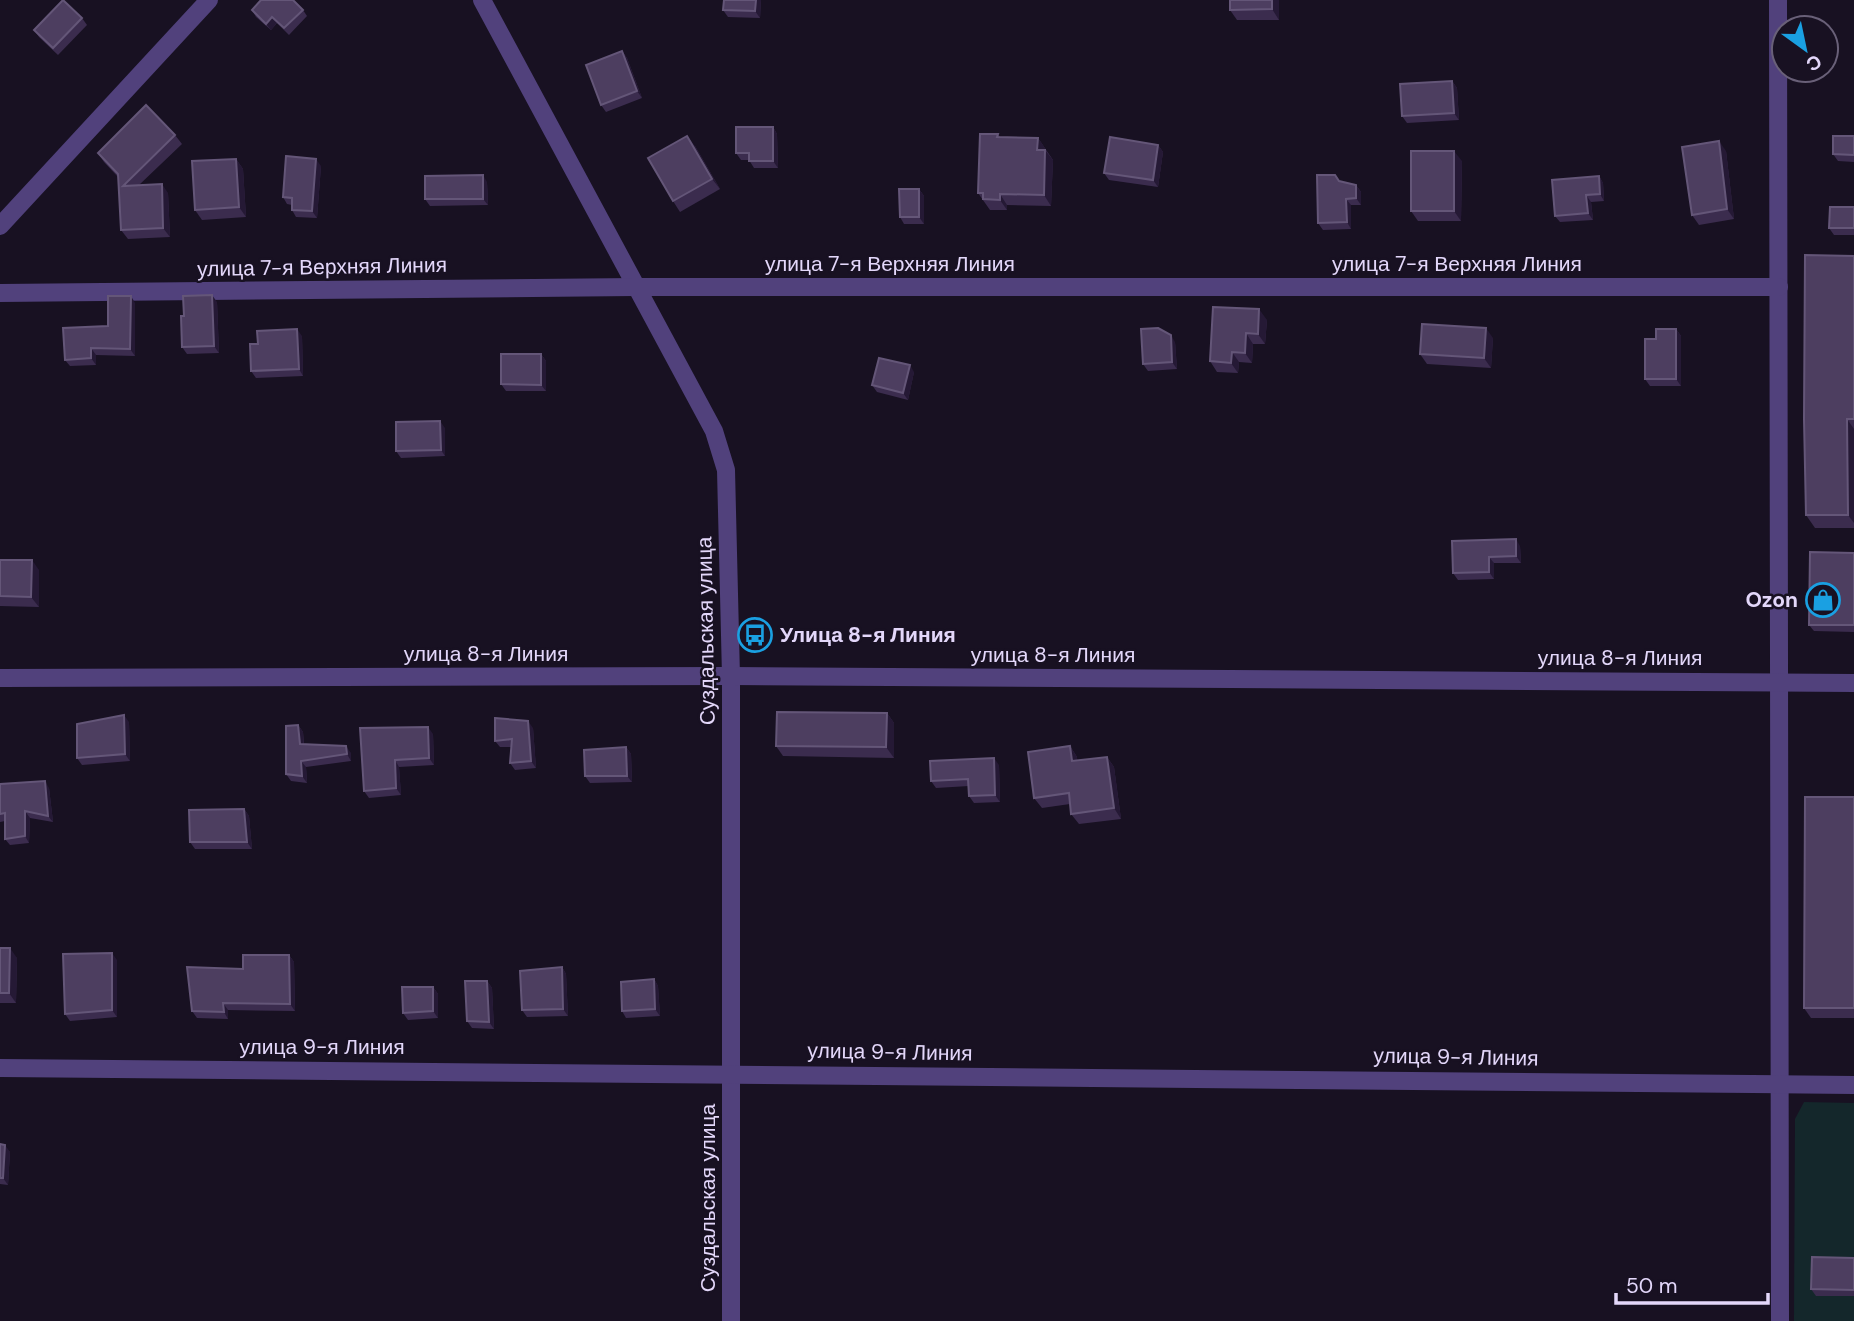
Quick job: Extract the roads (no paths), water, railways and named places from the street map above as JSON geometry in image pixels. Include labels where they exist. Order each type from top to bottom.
[{"type":"street","points":[[0,226],[209,0]]},
{"type":"street","name":"Суздальская улица","points":[[482,0],[714,431],[726,470],[731,676],[731,1321]]},
{"type":"street","points":[[1778,0],[1780,1321]]},
{"type":"street","name":"улица 7-я Верхняя Линия","points":[[0,293],[635,287],[1779,287]]},
{"type":"street","name":"улица 8-я Линия","points":[[0,678],[731,676],[1854,683]]},
{"type":"street","name":"улица 9-я Линия","points":[[0,1068],[1854,1085]]},
{"type":"place","name":"Ozon","points":[[1823,600]]},
{"type":"place","name":"Улица 8-я Линия","points":[[755,635]]}]
